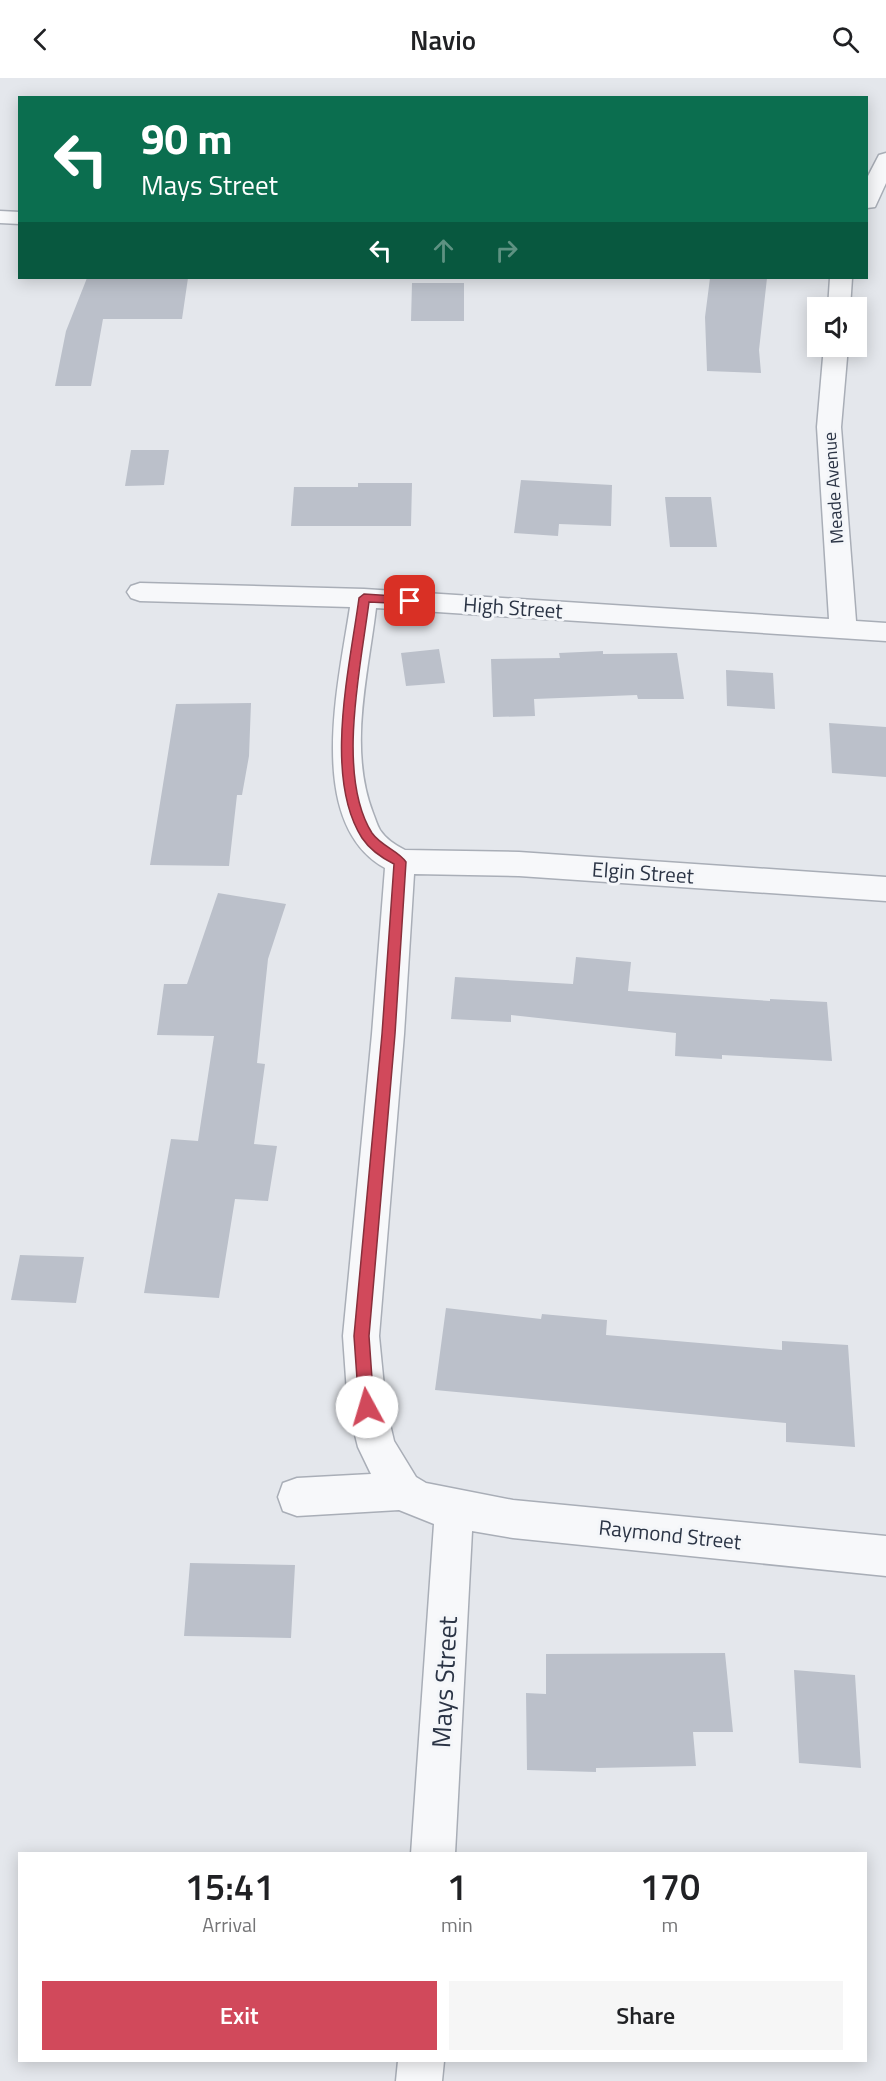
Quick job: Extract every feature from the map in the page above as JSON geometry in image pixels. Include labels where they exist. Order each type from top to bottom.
[{"type":"street","points":[[868,200],[886,159]]},
{"type":"street","points":[[0,217],[18,218]]},
{"type":"street","points":[[840,297],[841,279]]},
{"type":"street","name":"Meade Avenue","points":[[835,357],[829,427],[843,629]]},
{"type":"street","name":"High Street","points":[[140,592],[364,598],[886,632]]},
{"type":"street","points":[[297,1497],[402,1491],[388,1469],[374,1439],[367,1407],[361,1336],[388,1034],[400,862],[382,852],[367,836],[351,793],[346,737],[364,598]]},
{"type":"street","name":"Elgin Street","points":[[400,862],[519,864],[886,889]]},
{"type":"street","name":"Raymond Street","points":[[402,1491],[418,1500],[454,1510],[513,1519],[886,1556]]},
{"type":"street","name":"Mays Street","points":[[433,1852],[454,1510]]},
{"type":"street","points":[[420,2081],[421,2062]]},
{"type":"building","points":[[87,279],[188,279],[182,319],[103,319],[91,386],[55,386],[66,331]]},
{"type":"building","points":[[710,279],[767,279],[759,350],[761,373],[707,371],[705,317]]},
{"type":"building","points":[[412,283],[464,283],[464,321],[411,321]]},
{"type":"building","points":[[131,450],[169,450],[164,485],[125,486]]},
{"type":"building","points":[[521,480],[612,485],[611,526],[559,524],[558,536],[514,533]]},
{"type":"building","points":[[358,483],[412,483],[411,526],[291,526],[294,487],[358,487]]},
{"type":"building","points":[[665,497],[711,497],[717,547],[670,547]]},
{"type":"building","points":[[439,649],[445,683],[406,686],[401,653]]},
{"type":"building","points":[[603,651],[603,654],[677,653],[684,699],[638,699],[637,695],[534,699],[535,716],[493,717],[491,659],[560,658],[559,653]]},
{"type":"building","points":[[726,670],[773,673],[775,709],[727,706]]},
{"type":"building","points":[[251,703],[249,756],[242,795],[237,795],[229,866],[150,865],[176,704]]},
{"type":"building","points":[[829,723],[886,727],[886,777],[832,773]]},
{"type":"building","points":[[218,893],[286,904],[268,959],[257,1063],[265,1064],[254,1144],[277,1146],[268,1201],[235,1199],[219,1298],[144,1293],[171,1139],[198,1141],[214,1036],[157,1035],[164,984],[187,984]]},
{"type":"building","points":[[576,957],[631,962],[628,991],[770,1001],[770,999],[827,1002],[832,1061],[722,1055],[722,1059],[675,1056],[676,1033],[511,1015],[511,1022],[451,1019],[455,977],[573,984]]},
{"type":"building","points":[[20,1255],[84,1257],[76,1303],[11,1300]]},
{"type":"building","points":[[446,1308],[541,1319],[542,1314],[607,1320],[606,1335],[782,1350],[782,1341],[848,1345],[855,1447],[786,1442],[786,1423],[435,1390]]},
{"type":"building","points":[[190,1563],[295,1565],[291,1638],[184,1636]]},
{"type":"building","points":[[725,1653],[733,1732],[693,1732],[696,1766],[596,1768],[596,1772],[527,1770],[526,1693],[546,1694],[546,1654]]},
{"type":"building","points":[[794,1670],[855,1675],[861,1768],[799,1763]]},
{"type":"route","points":[[367,1407],[361,1336],[388,1034],[400,862],[382,852],[367,836],[351,793],[346,737],[364,598],[410,601]]}]
